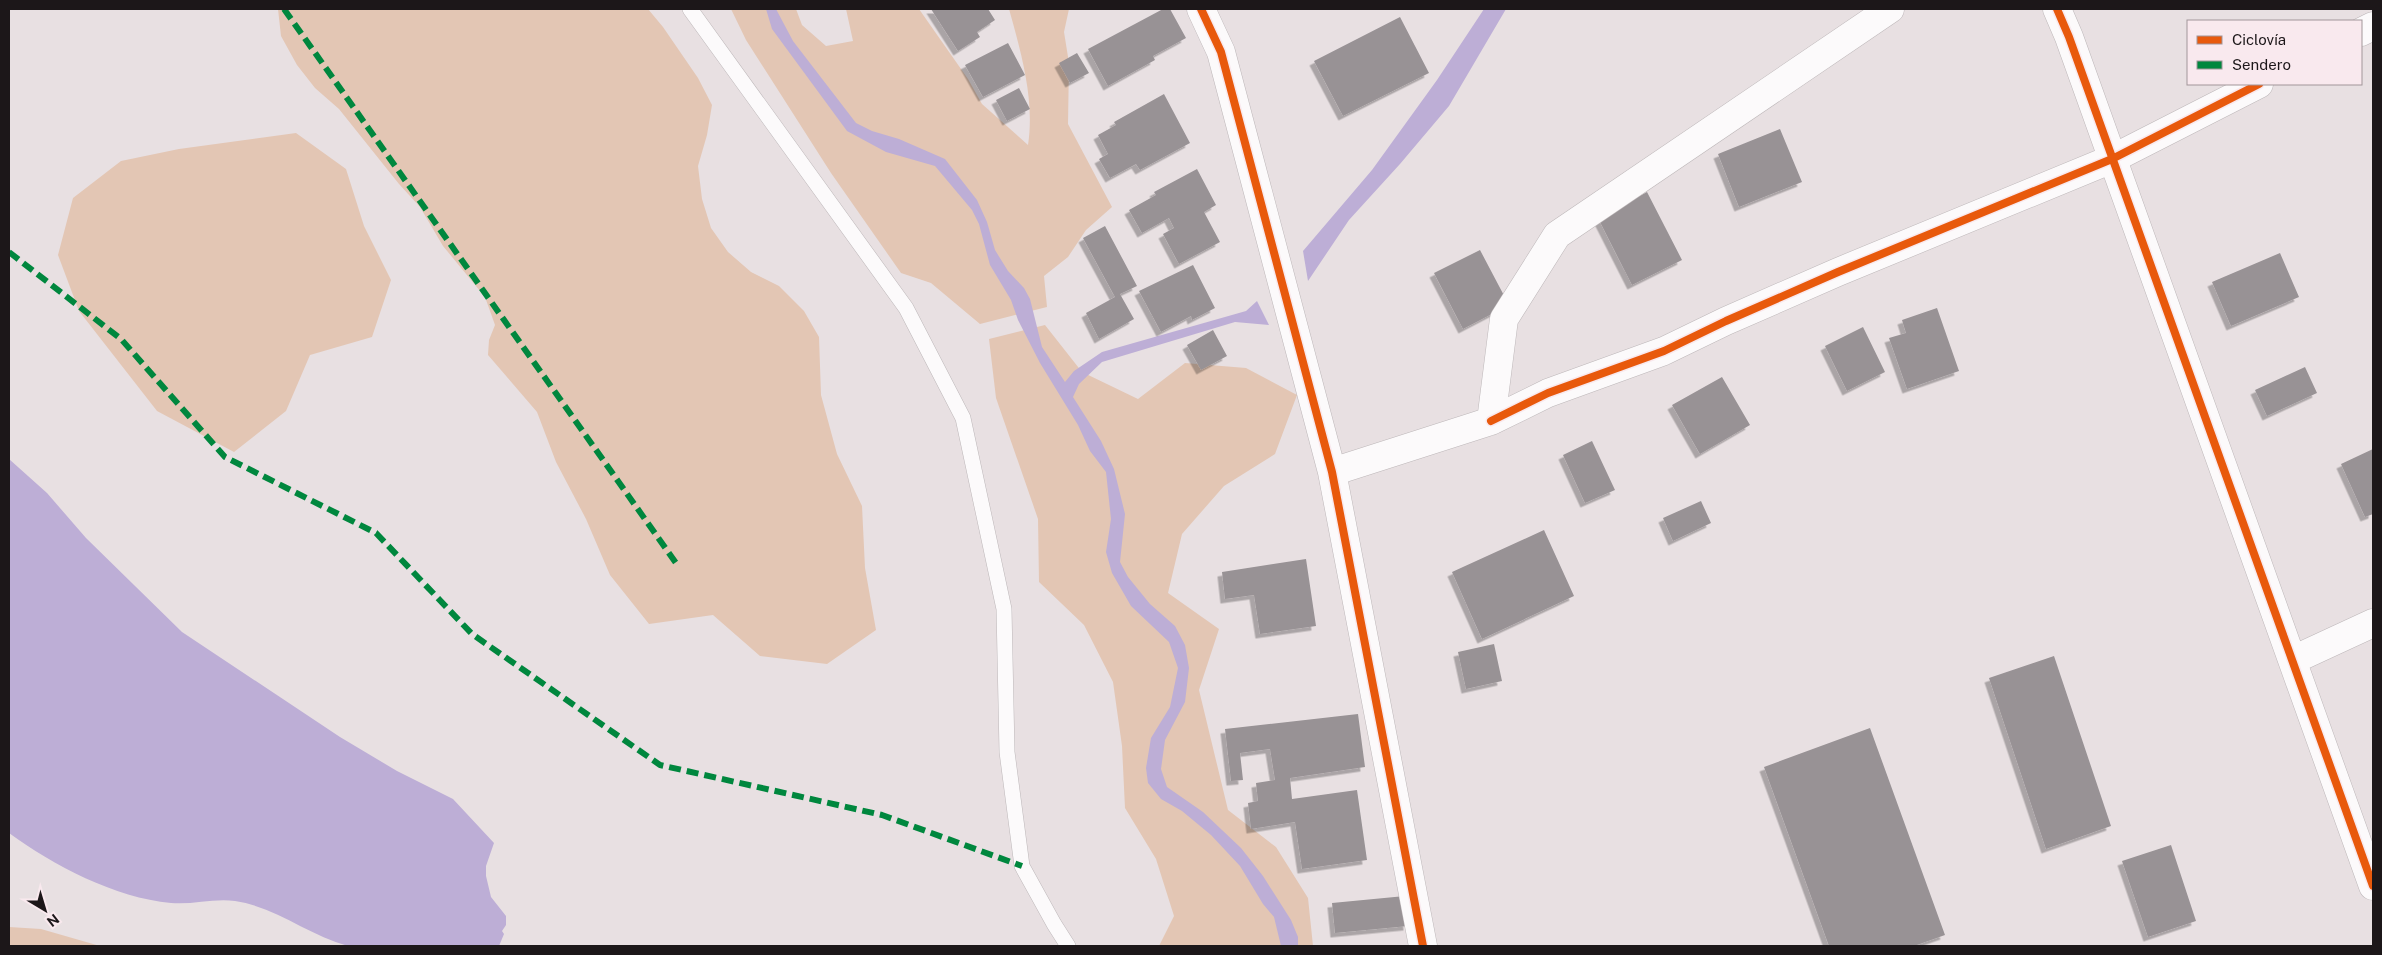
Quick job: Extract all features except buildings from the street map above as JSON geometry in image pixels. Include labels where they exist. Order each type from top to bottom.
[{"type":"street","points":[[1201,9],[1221,52],[1332,472],[1423,946]]},
{"type":"street","points":[[1491,421],[1504,319],[1557,235],[1890,9]]},
{"type":"street","points":[[2057,9],[2069,37],[2373,886]]},
{"type":"street","points":[[1332,472],[1491,421],[1548,393],[1664,351],[1726,321],[1838,272],[2112,159],[2257,85]]},
{"type":"street","points":[[2293,660],[2373,622]]},
{"type":"lane","points":[[690,9],[906,308],[963,418],[1004,609],[1007,752],[1022,866],[1068,946]]},
{"type":"shaded area","points":[[278,9],[648,9],[663,27],[698,78],[712,105],[707,135],[698,166],[702,199],[711,228],[728,252],[751,272],[779,286],[804,311],[819,337],[821,395],[837,454],[862,506],[865,568],[876,630],[827,664],[760,656],[713,615],[649,624],[610,575],[586,519],[556,462],[537,412],[488,355],[489,340],[495,325],[485,297],[443,246],[420,207],[399,184],[339,109],[315,88],[297,65],[281,36]]},
{"type":"shaded area","points":[[731,9],[796,9],[802,25],[826,46],[853,41],[846,9],[919,9],[968,79],[982,104],[1028,145],[1030,111],[1026,76],[1009,9],[1069,9],[1064,32],[1069,63],[1068,124],[1112,207],[1086,230],[1068,257],[1044,276],[1047,307],[980,324],[931,283],[901,273],[831,173],[746,40]]},
{"type":"shaded area","points":[[766,9],[776,9],[793,41],[856,123],[945,159],[977,200],[987,222],[995,250],[1008,271],[1024,288],[1030,299],[1042,347],[1065,382],[1074,371],[1102,352],[1246,311],[1257,301],[1269,325],[1235,322],[1102,362],[1079,384],[1073,397],[1101,441],[1114,469],[1125,514],[1120,562],[1128,577],[1150,604],[1175,626],[1185,645],[1189,668],[1185,702],[1165,740],[1161,769],[1167,787],[1203,812],[1241,848],[1263,876],[1291,920],[1298,937],[1298,946],[1281,946],[1274,917],[1263,904],[1240,866],[1211,835],[1182,811],[1161,799],[1148,783],[1146,768],[1151,738],[1170,707],[1178,668],[1169,642],[1131,606],[1112,573],[1106,552],[1111,519],[1106,472],[1090,451],[1078,425],[1040,363],[1018,320],[1011,300],[990,265],[979,224],[972,210],[935,166],[886,152],[847,131],[772,29]]},
{"type":"shaded area","points":[[1484,9],[1506,9],[1449,106],[1349,220],[1308,281],[1303,251],[1372,170],[1437,80]]},
{"type":"shaded area","points":[[296,133],[346,169],[364,226],[391,280],[372,337],[310,355],[286,411],[234,452],[157,411],[79,311],[58,255],[73,198],[121,161],[179,149]]},
{"type":"shaded area","points":[[1045,325],[1082,372],[1138,399],[1185,363],[1246,368],[1297,395],[1275,454],[1224,486],[1182,534],[1168,593],[1219,629],[1199,690],[1228,810],[1276,847],[1308,898],[1313,946],[1159,946],[1174,916],[1156,859],[1125,808],[1122,746],[1113,682],[1084,625],[1039,582],[1038,519],[996,398],[989,339]]},
{"type":"shaded area","points":[[9,459],[47,493],[86,538],[182,632],[340,737],[397,771],[453,799],[494,843],[486,866],[486,876],[491,897],[506,916],[506,925],[502,931],[504,934],[499,946],[348,946],[250,904],[227,900],[171,903],[150,900],[107,887],[45,857],[9,833]]},
{"type":"shaded area","points":[[9,927],[41,929],[100,946],[9,946]]},
{"type":"marked path","points":[[284,9],[676,563]]},
{"type":"marked path","points":[[9,252],[121,339],[225,457],[376,533],[472,634],[660,765],[882,815],[1022,866]]},
{"type":"cycle path","points":[[1201,9],[1221,52],[1332,472],[1423,946]]},
{"type":"cycle path","points":[[2057,9],[2069,37],[2373,886]]},
{"type":"cycle path","points":[[1491,421],[1548,393],[1664,351],[1726,321],[1838,272],[2112,159],[2257,85]]}]
